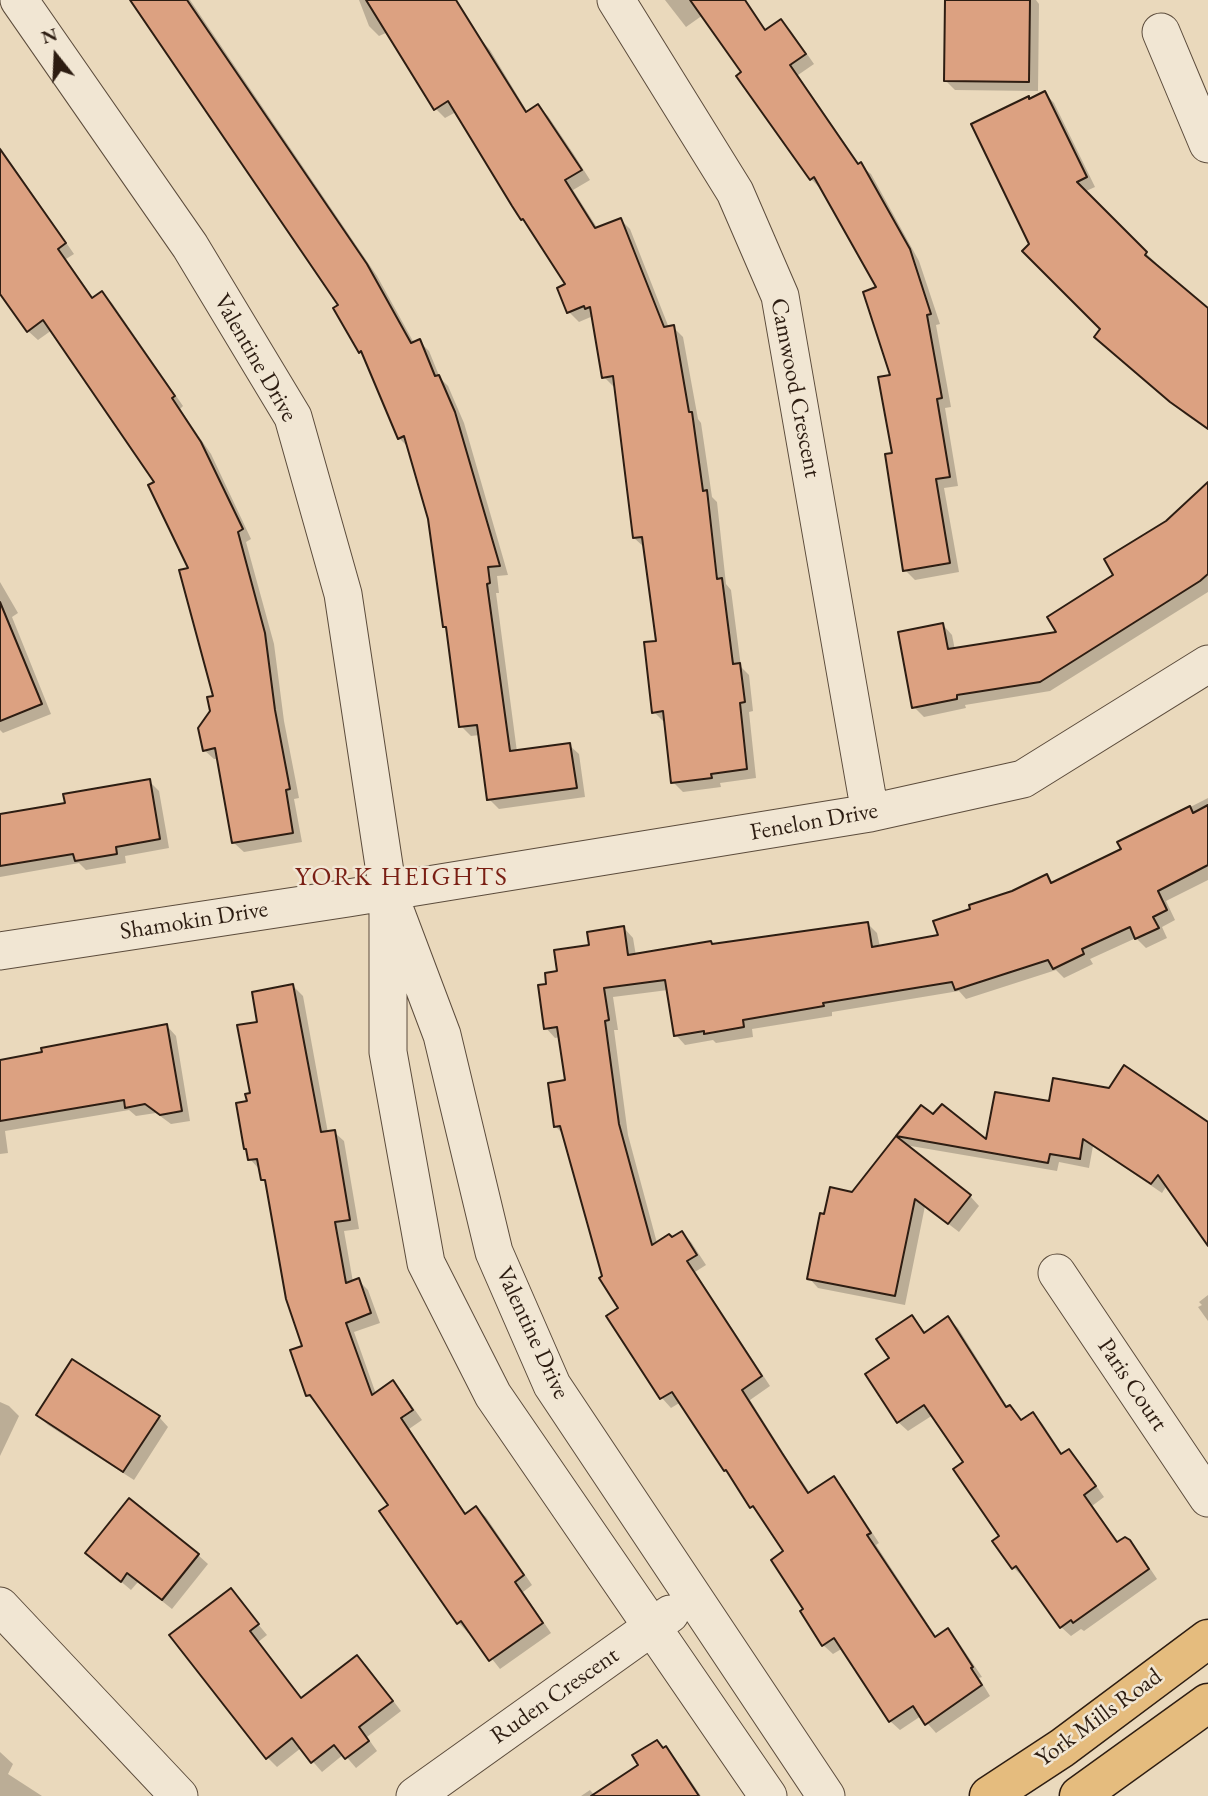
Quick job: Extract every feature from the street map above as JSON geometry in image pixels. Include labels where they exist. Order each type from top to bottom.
[{"type":"main road","name":"York Mills Road","points":[[989,1796],[1062,1748],[1208,1639]]},
{"type":"main road","points":[[1079,1796],[1208,1703]]},
{"type":"street","name":"Valentine Drive","points":[[19,0],[190,246],[293,417],[344,594],[388,892],[388,1052],[426,1263],[493,1395],[768,1796]]},
{"type":"street","name":"Camwood Crescent","points":[[616,0],[735,192],[780,296],[870,813]]},
{"type":"street","points":[[1161,32],[1208,144]]},
{"type":"street","name":"Fenelon Drive","points":[[388,892],[870,813],[1023,779],[1208,664]]},
{"type":"street","name":"Valentine Drive","points":[[388,892],[442,1035],[494,1252],[552,1385],[826,1796]]},
{"type":"street","name":"Shamokin Drive","points":[[0,951],[388,892]]},
{"type":"street","name":"Paris Court","points":[[1057,1273],[1208,1498]]},
{"type":"street","name":"Ruden Crescent","points":[[415,1796],[695,1596]]},
{"type":"street","points":[[0,1606],[179,1796]]},
{"type":"building","points":[[130,0],[187,0],[367,264],[411,343],[420,339],[435,376],[439,375],[455,412],[500,566],[488,567],[490,583],[487,584],[510,751],[570,743],[577,788],[487,800],[477,725],[459,727],[428,519],[404,436],[398,439],[361,351],[359,353],[333,308],[338,305]]},
{"type":"building","points":[[366,0],[456,0],[526,112],[538,104],[582,170],[565,180],[595,228],[621,218],[664,327],[674,325],[689,412],[692,412],[703,491],[707,490],[717,579],[722,578],[733,664],[740,663],[745,702],[740,703],[747,769],[711,774],[712,778],[671,783],[663,711],[652,713],[644,642],[656,641],[642,537],[633,538],[613,376],[602,378],[590,307],[585,309],[584,306],[567,313],[557,288],[565,284],[512,206],[448,101],[434,110]]},
{"type":"building","points":[[690,0],[745,0],[765,30],[781,19],[806,54],[790,65],[858,164],[861,162],[910,249],[931,314],[927,315],[942,398],[937,399],[950,477],[936,479],[950,563],[903,571],[885,454],[892,453],[878,377],[890,375],[863,292],[876,287],[814,177],[810,180],[736,76],[741,72]]},
{"type":"building","points":[[945,0],[1030,0],[1029,82],[944,81]]},
{"type":"building","points":[[1045,91],[1087,177],[1077,182],[1147,252],[1145,255],[1208,308],[1208,429],[1170,402],[1094,337],[1100,329],[1022,251],[1029,244],[971,124]]},
{"type":"building","points":[[0,149],[66,243],[58,249],[92,298],[102,291],[175,396],[172,398],[201,442],[243,529],[238,532],[265,633],[275,710],[290,789],[286,790],[293,833],[232,843],[215,748],[203,751],[198,728],[210,711],[207,697],[213,696],[179,570],[188,568],[148,485],[154,482],[43,320],[27,332],[0,294]]},
{"type":"building","points":[[1208,482],[1208,574],[1200,581],[1040,682],[957,695],[957,699],[912,708],[898,632],[943,623],[948,649],[1056,632],[1047,617],[1113,575],[1104,559],[1166,521]]},
{"type":"building","points":[[0,602],[42,704],[0,721]]},
{"type":"building","points":[[150,779],[160,839],[116,847],[117,854],[75,861],[73,854],[0,866],[0,814],[65,803],[63,794]]},
{"type":"building","points":[[1208,805],[1208,865],[1158,891],[1167,910],[1153,917],[1159,928],[1135,939],[1130,927],[1082,949],[1084,954],[1053,969],[1048,960],[955,990],[952,982],[823,1003],[824,1006],[743,1020],[744,1027],[674,1036],[665,980],[604,988],[609,1020],[605,1021],[619,1124],[652,1245],[669,1234],[672,1237],[682,1231],[697,1255],[687,1261],[762,1376],[742,1390],[808,1493],[834,1476],[871,1533],[867,1535],[935,1637],[948,1628],[982,1685],[925,1725],[913,1706],[889,1722],[834,1638],[822,1646],[800,1611],[803,1609],[771,1560],[783,1551],[753,1506],[750,1508],[672,1392],[660,1399],[606,1316],[618,1308],[599,1278],[602,1276],[560,1126],[554,1127],[548,1083],[565,1080],[557,1027],[544,1029],[538,985],[546,984],[545,973],[557,971],[554,950],[589,945],[587,932],[624,926],[628,955],[711,941],[712,944],[868,922],[872,947],[938,935],[933,921],[970,909],[969,905],[1012,891],[1047,874],[1051,883],[1121,849],[1117,842],[1190,806],[1193,813]]},
{"type":"building","points":[[293,984],[321,1132],[335,1130],[350,1220],[335,1222],[346,1283],[359,1278],[371,1313],[346,1323],[372,1395],[393,1380],[413,1410],[401,1418],[465,1514],[476,1506],[524,1575],[515,1582],[543,1623],[489,1661],[461,1621],[457,1624],[379,1511],[388,1505],[310,1395],[306,1396],[290,1350],[302,1346],[286,1299],[265,1180],[261,1180],[257,1159],[248,1160],[236,1103],[247,1101],[245,1094],[250,1093],[237,1025],[257,1022],[252,992]]},
{"type":"building","points":[[167,1024],[182,1111],[160,1115],[145,1104],[125,1108],[124,1100],[0,1121],[0,1060],[42,1052],[41,1048]]},
{"type":"building","points":[[1124,1065],[1208,1122],[1208,1246],[1158,1175],[1151,1184],[1083,1139],[1080,1159],[1050,1154],[1048,1163],[896,1136],[921,1105],[933,1114],[942,1104],[986,1139],[995,1092],[1049,1101],[1053,1078],[1109,1088]]},
{"type":"building","points":[[896,1136],[971,1195],[948,1224],[915,1199],[895,1296],[807,1279],[820,1213],[824,1214],[830,1187],[852,1192]]},
{"type":"building","points":[[912,1315],[924,1333],[948,1316],[1006,1407],[1010,1405],[1021,1420],[1033,1412],[1061,1454],[1069,1449],[1096,1486],[1084,1495],[1117,1542],[1125,1537],[1130,1540],[1149,1569],[1073,1623],[1071,1620],[1060,1628],[1016,1566],[1012,1569],[992,1541],[999,1536],[953,1469],[963,1462],[924,1405],[897,1423],[865,1374],[889,1358],[876,1339]]},
{"type":"building","points":[[72,1359],[160,1416],[123,1472],[36,1415]]},
{"type":"building","points":[[129,1498],[199,1554],[162,1600],[127,1573],[121,1582],[85,1553]]},
{"type":"building","points":[[231,1588],[259,1624],[250,1631],[301,1698],[357,1655],[393,1701],[359,1727],[369,1741],[345,1759],[334,1745],[311,1763],[292,1738],[266,1759],[169,1635]]},
{"type":"building","points":[[657,1740],[663,1748],[666,1746],[699,1796],[591,1796],[638,1765],[632,1755]]},
{"type":"district","name":"YORK HEIGHTS","points":[[402,878]]}]
